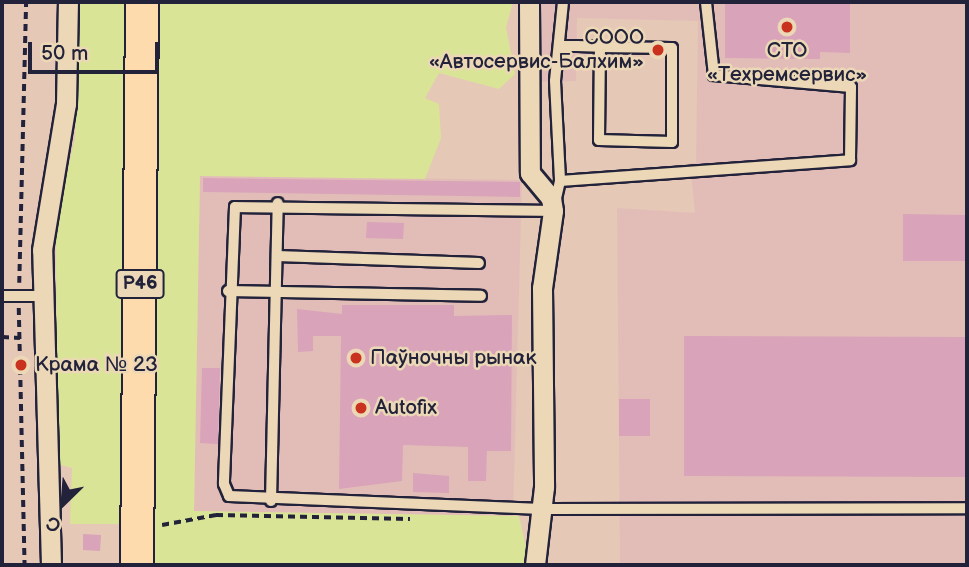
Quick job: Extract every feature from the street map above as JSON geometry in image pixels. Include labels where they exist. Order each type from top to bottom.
[{"type":"main road","name":"Р46","points":[[137,565],[142,2]]},
{"type":"street","points":[[51,565],[42,296],[45,220],[66,104],[68,2]]},
{"type":"street","points":[[529,2],[530,173],[551,198],[553,211],[542,288],[542,509],[535,565]]},
{"type":"lane","points":[[563,2],[559,46],[560,181],[553,211],[245,202],[230,215],[224,484],[241,500],[271,501],[542,509],[967,508]]},
{"type":"lane","points":[[560,181],[850,160],[850,87],[714,75],[706,2]]},
{"type":"lane","points":[[559,46],[673,48],[672,142],[599,140],[600,47]]},
{"type":"lane","points":[[271,501],[278,203]]},
{"type":"lane","points":[[277,256],[479,263]]},
{"type":"lane","points":[[228,291],[481,296]]},
{"type":"lane","points":[[2,296],[42,296]]},
{"type":"path","points":[[2,337],[20,338]]},
{"type":"path","points":[[158,532],[171,520],[204,522],[216,515],[418,519]]},
{"type":"shaded area","points":[[539,2],[967,2],[967,565],[620,565],[617,208],[695,213],[690,163],[696,163],[698,21],[577,18],[576,81],[539,82]]},
{"type":"shaded area","name":"Паўночны рынак","points":[[200,175],[522,180],[513,516],[194,511]]},
{"type":"green space","points":[[79,2],[129,2],[125,524],[70,524],[72,468],[57,464],[56,221],[75,138]]},
{"type":"green space","points":[[154,2],[513,2],[506,27],[515,74],[499,89],[439,73],[425,98],[439,104],[441,138],[425,179],[200,176],[194,511],[519,516],[530,565],[151,565]]},
{"type":"building","name":"СТО «Техремсервис»","points":[[725,2],[850,2],[850,53],[820,52],[820,59],[725,58]]},
{"type":"building","points":[[203,178],[520,182],[520,197],[203,192]]},
{"type":"building","points":[[903,214],[967,215],[967,261],[903,261]]},
{"type":"building","points":[[367,222],[404,223],[403,239],[366,238]]},
{"type":"building","points":[[342,305],[454,305],[454,316],[512,315],[511,451],[487,451],[486,481],[468,481],[468,447],[403,445],[402,481],[339,489],[341,336],[313,336],[313,351],[298,352],[297,309],[342,314]]},
{"type":"building","points":[[684,336],[967,337],[967,477],[684,476]]},
{"type":"building","points":[[202,368],[220,368],[218,444],[200,443]]},
{"type":"building","points":[[619,399],[650,399],[650,436],[619,436]]},
{"type":"building","points":[[413,473],[449,476],[449,493],[413,492]]},
{"type":"building","points":[[83,534],[101,535],[100,551],[83,550]]},
{"type":"place","name":"СТО «Техремсервис»","points":[[787,27]]},
{"type":"place","name":"СООО «Автосервис-Балхим»","points":[[658,50]]},
{"type":"place","name":"Паўночны рынак","points":[[356,358]]},
{"type":"place","name":"Крама № 23","points":[[21,365]]},
{"type":"place","name":"Autofix","points":[[361,408]]}]
